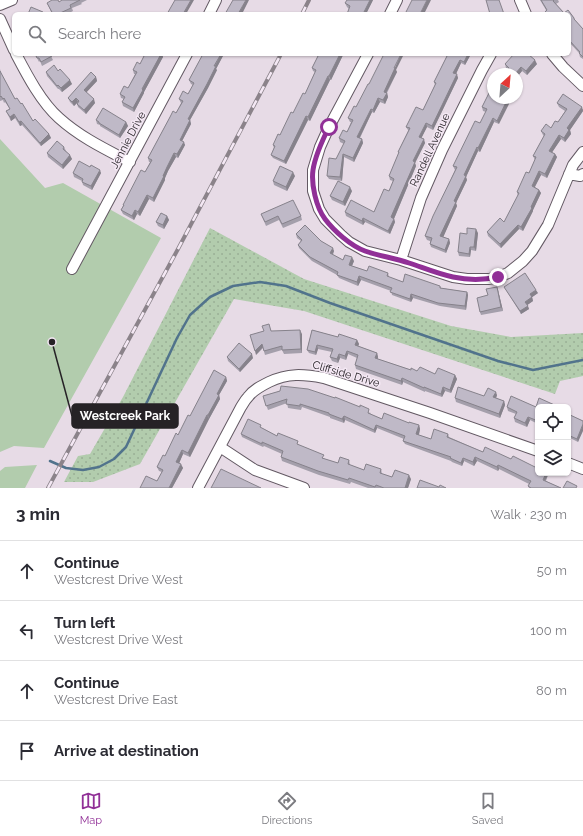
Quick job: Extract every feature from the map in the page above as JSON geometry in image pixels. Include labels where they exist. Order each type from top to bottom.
[{"type":"street","points":[[0,5],[12,0]]},
{"type":"street","points":[[210,12],[216,0]]},
{"type":"street","points":[[391,12],[397,0]]},
{"type":"street","points":[[520,0],[525,12]]},
{"type":"street","points":[[0,19],[12,46]]},
{"type":"street","points":[[17,56],[42,98],[58,117],[85,138],[130,162]]},
{"type":"street","name":"Jennie Drive","points":[[72,269],[186,56]]},
{"type":"street","points":[[367,56],[329,127],[320,147],[313,170],[313,191],[319,209],[325,219],[349,242],[365,251],[401,260],[453,277],[489,279],[508,273],[523,261],[532,251],[548,225],[573,165],[583,152]]},
{"type":"street","name":"Randell Avenue","points":[[401,260],[421,198],[442,150],[490,56]]},
{"type":"street","points":[[554,56],[583,86]]},
{"type":"street","points":[[569,174],[580,176],[583,174]]},
{"type":"street","name":"Cliffside Drive","points":[[198,488],[248,397],[255,390],[277,378],[291,375],[310,375],[332,381],[430,413],[535,450]]},
{"type":"street","points":[[220,448],[255,470],[304,488]]},
{"type":"street","points":[[571,464],[583,470]]},
{"type":"green space","points":[[0,139],[45,188],[63,183],[161,238],[44,448],[14,446],[0,452]]},
{"type":"green space","points":[[210,228],[304,279],[451,326],[511,337],[583,333],[583,376],[560,381],[555,394],[304,311],[234,299],[140,464],[93,482],[64,482],[78,456],[90,454],[123,397]]},
{"type":"green space","points":[[37,465],[25,488],[0,488],[0,471],[5,467]]},
{"type":"building","points":[[52,0],[58,0],[59,2],[62,0],[80,0],[70,5],[71,8],[62,12],[52,12],[47,3]]},
{"type":"building","points":[[175,0],[191,0],[184,12],[168,12]]},
{"type":"building","points":[[233,0],[246,0],[239,12],[226,12]]},
{"type":"building","points":[[347,0],[370,0],[364,12],[348,12],[350,6],[345,3]]},
{"type":"building","points":[[412,0],[427,0],[421,12],[406,12]]},
{"type":"building","points":[[486,0],[499,0],[503,12],[489,12]]},
{"type":"building","points":[[541,0],[554,0],[553,1],[563,12],[545,12],[547,10]]},
{"type":"building","points":[[31,7],[43,12],[29,12]]},
{"type":"building","points":[[571,14],[583,29],[583,57],[579,53],[580,52],[571,42]]},
{"type":"building","points":[[36,56],[52,56],[41,62],[39,58]]},
{"type":"building","points":[[144,56],[160,56],[133,108],[122,102],[125,97],[120,94],[124,86],[128,88],[137,72],[133,70],[137,62],[140,64]]},
{"type":"building","points":[[202,56],[220,56],[188,119],[190,120],[180,140],[184,142],[177,154],[174,153],[153,198],[147,195],[138,212],[135,210],[132,216],[121,210],[123,205],[141,170],[145,172],[152,160],[148,158],[173,111],[176,113],[183,101],[179,99],[183,91],[188,94],[194,83],[189,80]]},
{"type":"building","points":[[318,56],[339,56],[308,117],[306,116],[284,161],[271,155],[275,146],[273,145],[278,134],[280,135],[291,112],[293,113],[303,93],[305,94],[316,70],[312,68]]},
{"type":"building","points":[[383,56],[400,56],[384,92],[387,93],[383,100],[378,98],[373,110],[371,109],[357,137],[362,139],[353,158],[343,154],[340,177],[327,176],[329,158],[336,159],[345,141],[339,138],[343,130],[347,132],[353,120],[348,118],[354,106],[356,107]]},
{"type":"building","points":[[447,56],[467,56],[464,62],[460,60],[453,73],[457,74],[432,126],[426,123],[419,137],[424,139],[413,161],[415,162],[391,217],[394,219],[388,231],[363,218],[362,221],[345,212],[351,200],[374,212],[384,189],[389,191],[394,179],[389,176],[398,152],[410,128],[406,127],[416,107],[423,110],[436,83],[434,82]]},
{"type":"building","points":[[512,56],[530,56],[535,60],[526,71],[521,67],[509,68],[505,64]]},
{"type":"building","points":[[54,65],[58,71],[60,69],[70,80],[61,88],[58,85],[57,86],[46,72]]},
{"type":"building","points":[[0,71],[15,99],[17,98],[21,104],[22,103],[33,121],[35,119],[49,134],[40,143],[21,121],[19,122],[14,114],[10,117],[6,111],[10,109],[4,98],[3,99],[1,96],[0,97]]},
{"type":"building","points":[[91,72],[96,77],[84,90],[94,99],[84,110],[77,104],[79,101],[76,98],[72,102],[68,98]]},
{"type":"building","points":[[563,94],[582,107],[567,128],[569,130],[564,138],[559,135],[549,151],[555,154],[545,174],[539,171],[532,186],[539,190],[531,207],[532,208],[521,227],[518,225],[500,244],[487,232],[500,218],[504,222],[519,193],[517,192],[526,172],[529,173],[536,157],[533,156],[545,134],[541,131],[546,124],[551,128],[555,121],[558,122],[567,109],[557,103]]},
{"type":"building","points":[[487,97],[487,104],[505,104],[497,121],[493,118],[464,175],[466,176],[454,201],[456,202],[440,236],[449,239],[445,250],[430,244],[432,238],[425,236],[457,167],[453,166],[475,121],[480,123],[487,109],[482,107]]},
{"type":"building","points":[[103,108],[126,122],[119,135],[96,120]]},
{"type":"building","points":[[57,141],[70,155],[62,165],[47,153]]},
{"type":"building","points":[[79,161],[100,170],[91,186],[82,182],[83,179],[73,173]]},
{"type":"building","points":[[280,166],[293,172],[286,187],[273,181]]},
{"type":"building","points":[[338,181],[350,187],[343,202],[330,196]]},
{"type":"building","points":[[293,200],[301,216],[282,224],[278,216],[265,222],[261,214]]},
{"type":"building","points":[[161,213],[167,216],[163,225],[156,222]]},
{"type":"building","points":[[305,225],[321,241],[333,248],[330,253],[343,260],[345,255],[352,257],[349,265],[367,271],[369,266],[388,273],[387,276],[403,282],[405,274],[440,286],[440,288],[467,292],[465,306],[438,303],[411,294],[410,299],[390,292],[392,288],[359,276],[357,282],[337,275],[338,272],[310,257],[298,245],[302,240],[296,234]]},
{"type":"building","points":[[467,228],[476,229],[474,247],[470,247],[469,254],[458,252],[460,233],[467,234]]},
{"type":"building","points":[[525,273],[536,290],[530,294],[532,297],[525,302],[528,306],[520,311],[504,287]]},
{"type":"building","points":[[497,287],[501,307],[480,312],[477,298],[488,295],[486,289]]},
{"type":"building","points":[[269,324],[271,331],[300,330],[301,349],[282,350],[282,346],[264,351],[262,344],[255,351],[250,335],[264,331],[262,326]]},
{"type":"building","points":[[312,330],[338,337],[339,334],[357,340],[355,345],[377,353],[375,358],[411,370],[411,368],[417,371],[420,367],[435,374],[438,368],[455,375],[450,390],[443,387],[441,394],[402,378],[401,381],[355,365],[358,355],[347,351],[345,356],[339,354],[337,359],[330,357],[333,349],[317,345],[315,352],[307,350]]},
{"type":"building","points":[[239,343],[252,354],[239,369],[227,357]]},
{"type":"building","points":[[214,370],[226,377],[217,394],[219,395],[188,453],[182,450],[176,462],[181,464],[169,488],[140,488],[146,476],[157,481],[163,470],[157,467],[163,455],[165,456],[176,433],[178,435],[188,415],[190,416]]},
{"type":"building","points":[[281,386],[308,389],[335,397],[360,407],[360,405],[369,409],[368,413],[382,419],[384,413],[409,423],[419,425],[416,434],[431,439],[434,429],[448,434],[447,437],[483,452],[485,447],[511,459],[513,456],[535,467],[535,476],[545,476],[543,480],[561,488],[531,488],[528,486],[531,481],[498,465],[497,467],[475,457],[473,462],[463,458],[461,463],[450,458],[451,457],[403,441],[405,436],[376,425],[374,430],[344,416],[342,419],[329,413],[300,404],[300,406],[286,404],[287,399],[266,406],[263,396],[280,391]]},
{"type":"building","points":[[458,387],[484,396],[488,388],[496,392],[493,397],[504,401],[499,414],[455,398]]},
{"type":"building","points":[[511,396],[535,407],[535,420],[528,417],[525,423],[514,418],[517,412],[507,407]]},
{"type":"building","points":[[539,398],[552,404],[537,404]]},
{"type":"building","points":[[571,415],[583,421],[577,439],[571,436]]},
{"type":"building","points":[[248,419],[261,425],[260,427],[277,436],[278,433],[298,441],[297,444],[324,455],[322,458],[338,463],[340,457],[349,460],[348,464],[364,470],[366,464],[381,469],[380,473],[392,477],[395,470],[409,475],[405,488],[384,488],[376,485],[375,487],[349,478],[348,480],[318,471],[281,457],[283,451],[262,442],[262,444],[241,434]]},
{"type":"building","points":[[221,469],[261,488],[211,488]]},
{"type":"building","points":[[420,480],[439,487],[440,485],[446,488],[417,488]]},
{"type":"building","points":[[567,481],[577,486],[576,488],[563,488]]},
{"type":"waterway","points":[[50,461],[66,468],[83,470],[99,467],[114,459],[126,447],[177,338],[190,315],[210,297],[233,286],[260,282],[286,286],[330,303],[498,361],[533,370],[583,360]]},
{"type":"railway","points":[[303,12],[309,0]]},
{"type":"railway","points":[[48,488],[178,249],[280,56]]},
{"type":"place","name":"Westcreek Park","points":[[52,342]]},
{"type":"route","points":[[329,127],[320,147],[313,170],[313,191],[319,209],[325,219],[341,235],[349,242],[365,251],[401,260],[453,277],[467,279],[489,279],[498,277]]}]
